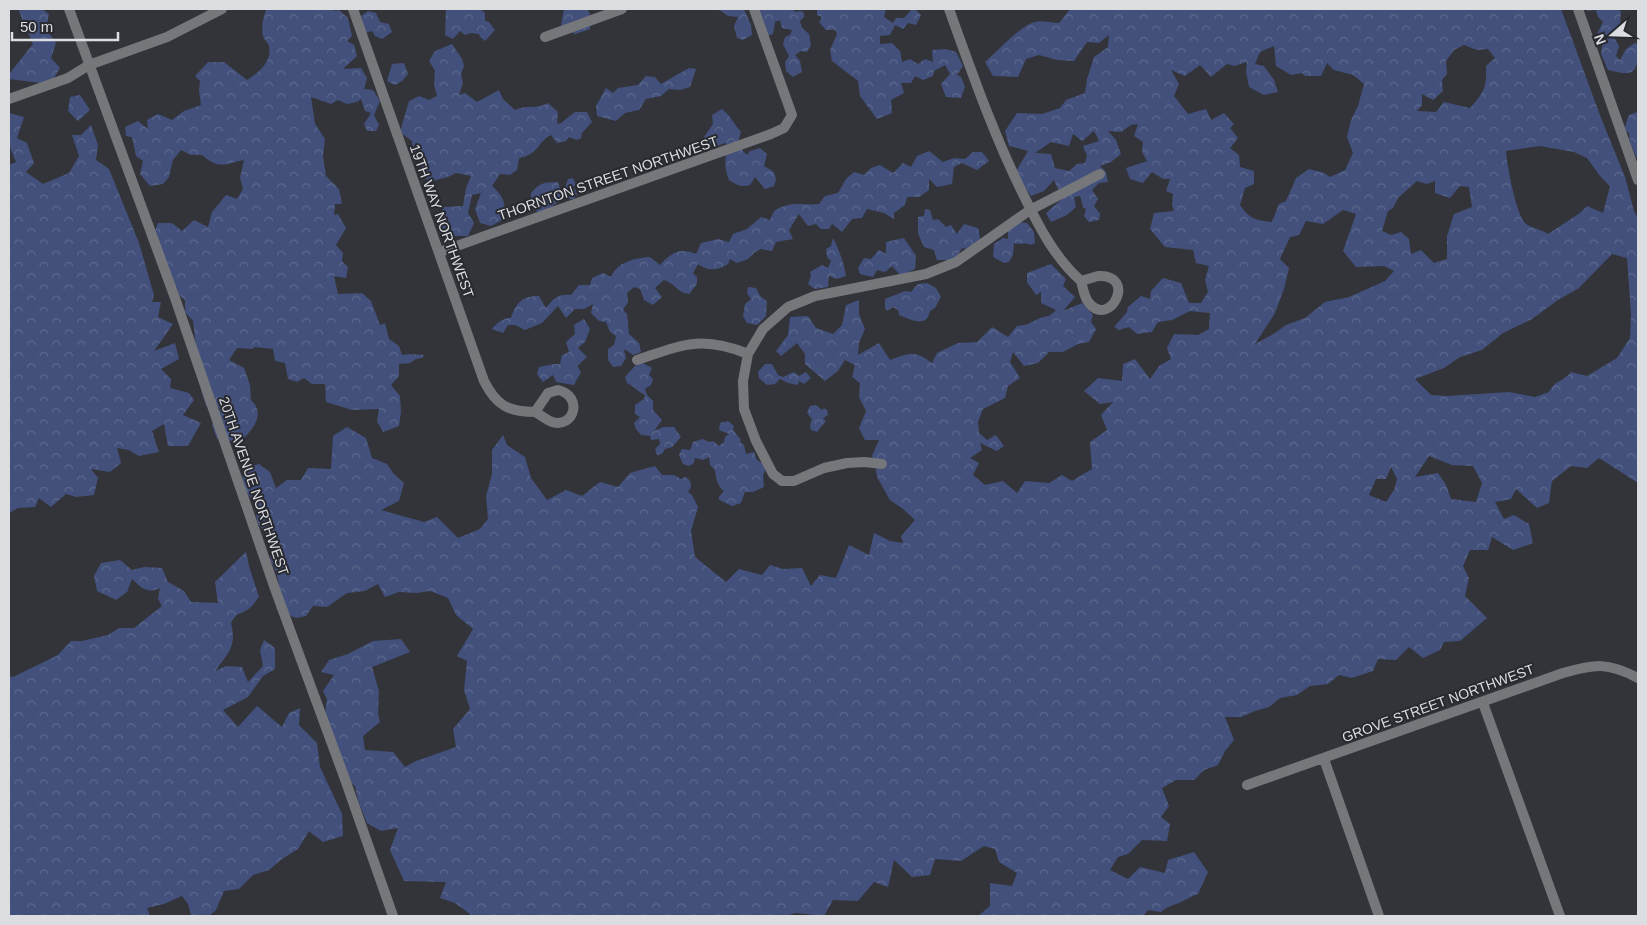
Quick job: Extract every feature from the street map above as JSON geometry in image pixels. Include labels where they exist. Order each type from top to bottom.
[{"type":"street","name":"20TH AVENUE NORTHWEST","points":[[69,9],[175,298],[272,580],[393,916]]},
{"type":"street","points":[[9,99],[68,78],[90,65],[167,37],[222,9]]},
{"type":"street","name":"19TH WAY NORTHWEST","points":[[354,9],[484,381],[491,394],[500,404],[522,412],[535,412]]},
{"type":"street","points":[[545,37],[622,9]]},
{"type":"street","name":"THORNTON STREET NORTHWEST","points":[[440,252],[784,128],[792,115],[754,9]]},
{"type":"street","points":[[949,9],[997,139],[1030,210],[1065,267],[1081,281]]},
{"type":"street","points":[[1578,9],[1638,180]]},
{"type":"street","points":[[882,464],[865,462],[846,463],[824,468],[794,481],[782,481],[773,474],[756,441],[744,409],[743,381],[748,354],[763,329],[788,307],[815,296],[926,274],[956,262],[1030,210],[1100,174]]},
{"type":"street","points":[[638,360],[676,347],[703,343],[733,348],[748,354]]},
{"type":"street","name":"GROVE STREET NORTHWEST","points":[[1248,784],[1587,666],[1604,665],[1638,678]]},
{"type":"street","points":[[1483,703],[1560,916]]},
{"type":"street","points":[[1324,758],[1379,916]]},
{"type":"green space","points":[[18,9],[42,9],[49,14],[46,29],[56,43],[51,58],[60,68],[54,78],[41,83],[9,79],[9,74],[33,44]]},
{"type":"green space","points":[[267,9],[339,10],[348,18],[352,36],[347,41],[354,45],[357,56],[343,69],[361,68],[367,78],[364,89],[373,90],[380,101],[374,115],[379,125],[376,131],[367,131],[364,124],[371,113],[365,111],[361,99],[347,104],[338,100],[331,104],[311,97],[315,124],[325,139],[323,156],[326,176],[339,189],[342,204],[335,204],[334,215],[338,214],[346,228],[336,245],[343,253],[342,261],[348,267],[346,278],[334,276],[338,294],[362,293],[371,301],[380,325],[385,323],[389,339],[399,346],[402,355],[424,355],[422,358],[410,363],[399,364],[399,376],[391,385],[400,396],[401,412],[399,426],[383,432],[377,421],[379,409],[352,410],[326,402],[325,384],[312,384],[304,378],[297,382],[288,379],[285,363],[275,361],[273,349],[255,347],[252,349],[237,348],[229,360],[244,368],[250,385],[251,400],[258,411],[256,422],[240,442],[217,439],[212,425],[220,408],[206,406],[201,390],[204,370],[196,347],[193,321],[185,312],[185,300],[179,295],[177,288],[164,281],[160,269],[164,253],[150,244],[158,223],[172,223],[182,231],[194,220],[208,227],[212,212],[226,195],[237,199],[243,189],[240,178],[244,160],[222,165],[213,163],[202,155],[191,155],[181,150],[173,160],[169,177],[163,184],[150,186],[140,174],[143,161],[136,156],[132,137],[126,136],[125,127],[138,121],[148,129],[147,120],[158,114],[172,120],[184,111],[201,105],[200,81],[195,76],[208,62],[224,62],[247,80],[256,74],[269,57],[269,46],[262,30],[263,18]]},
{"type":"green space","points":[[446,9],[480,9],[485,13],[485,21],[489,22],[495,30],[485,41],[479,34],[471,33],[465,35],[460,31],[453,39],[445,35]]},
{"type":"green space","points":[[564,9],[587,9],[590,14],[590,29],[575,34],[561,25]]},
{"type":"green space","points":[[718,9],[744,9],[751,25],[752,35],[743,40],[737,38],[734,26],[738,17],[728,16]]},
{"type":"green space","points":[[753,9],[795,9],[794,12],[801,11],[804,13],[804,17],[800,21],[802,28],[809,34],[811,45],[807,52],[801,51],[795,55],[800,61],[802,72],[793,77],[786,71],[785,62],[789,56],[783,44],[785,37],[790,35],[792,30],[782,28],[780,20],[775,22],[773,34],[767,36],[765,25],[752,19],[751,11]]},
{"type":"green space","points":[[817,9],[886,9],[884,17],[893,23],[896,18],[904,18],[912,9],[915,9],[921,15],[916,25],[908,23],[903,29],[895,25],[890,35],[880,36],[880,44],[892,43],[900,51],[902,62],[910,59],[918,64],[925,59],[933,62],[932,50],[946,49],[956,52],[963,66],[957,75],[961,77],[965,87],[961,98],[946,97],[941,84],[950,74],[945,65],[934,71],[933,76],[923,80],[915,76],[911,83],[901,83],[904,93],[891,100],[892,113],[877,119],[860,96],[858,81],[832,61],[830,50],[837,34],[835,30],[826,30],[819,22],[822,17],[817,15]]},
{"type":"green space","points":[[1070,9],[1561,9],[1625,177],[1638,219],[1638,483],[1599,458],[1587,468],[1571,466],[1552,481],[1549,503],[1537,508],[1516,489],[1511,499],[1495,502],[1504,519],[1514,515],[1529,524],[1533,543],[1513,550],[1492,537],[1488,550],[1470,550],[1463,566],[1469,578],[1465,596],[1487,618],[1460,641],[1444,642],[1440,650],[1423,658],[1409,647],[1396,660],[1378,659],[1373,671],[1352,678],[1339,675],[1328,684],[1310,686],[1297,695],[1280,698],[1269,707],[1241,717],[1225,717],[1234,740],[1225,751],[1218,765],[1204,770],[1194,780],[1176,780],[1162,788],[1169,806],[1161,817],[1170,824],[1167,841],[1142,840],[1128,854],[1118,857],[1110,870],[1128,879],[1140,867],[1165,873],[1168,860],[1194,852],[1208,872],[1198,894],[1161,912],[1148,910],[1143,916],[978,916],[990,906],[990,883],[1012,886],[1017,873],[999,862],[995,849],[984,846],[961,861],[935,859],[930,875],[912,877],[894,860],[888,887],[874,882],[858,901],[833,900],[824,916],[796,913],[785,916],[470,916],[470,914],[455,903],[440,898],[446,882],[404,881],[390,850],[398,828],[381,831],[367,823],[358,801],[355,786],[340,775],[323,728],[327,699],[323,691],[334,675],[321,672],[329,660],[348,654],[373,641],[401,639],[410,652],[372,667],[379,691],[378,714],[380,722],[363,736],[365,750],[393,752],[405,767],[416,761],[456,747],[453,729],[470,709],[464,690],[467,661],[457,656],[473,629],[456,615],[448,598],[430,591],[417,593],[399,592],[385,597],[378,584],[365,591],[347,593],[327,607],[313,606],[306,616],[296,618],[276,609],[279,584],[274,566],[270,560],[276,539],[262,529],[257,521],[256,504],[242,487],[243,469],[259,464],[270,472],[276,488],[287,480],[301,480],[308,468],[331,469],[333,436],[347,427],[366,438],[372,458],[387,464],[393,473],[404,483],[399,501],[381,510],[424,522],[437,517],[458,538],[480,529],[488,519],[486,496],[492,474],[492,450],[503,435],[507,445],[525,457],[531,478],[547,500],[566,490],[582,496],[600,482],[618,487],[630,473],[655,466],[662,475],[674,475],[681,479],[685,477],[690,481],[691,487],[688,492],[692,495],[698,507],[691,531],[695,557],[726,582],[739,569],[762,575],[770,565],[783,569],[802,568],[811,586],[820,575],[836,578],[849,545],[869,555],[874,533],[890,541],[903,543],[901,536],[915,520],[890,500],[877,477],[872,456],[879,440],[865,440],[859,428],[866,411],[859,397],[860,383],[852,377],[855,365],[845,360],[838,371],[825,381],[805,364],[805,354],[797,343],[781,356],[776,351],[788,335],[790,317],[808,316],[816,328],[833,334],[842,325],[846,305],[859,300],[859,314],[865,329],[859,343],[858,355],[879,343],[890,360],[916,354],[932,363],[937,353],[958,343],[977,342],[992,327],[1008,337],[1017,326],[1028,324],[1053,313],[1056,310],[1041,303],[1041,292],[1036,295],[1027,282],[1027,273],[1051,264],[1066,279],[1063,286],[1075,297],[1063,311],[1082,303],[1093,315],[1091,322],[1096,329],[1089,342],[1078,344],[1063,352],[1049,352],[1038,363],[1024,366],[1013,352],[1010,362],[1020,378],[1008,386],[1005,398],[983,409],[978,422],[979,433],[987,440],[996,435],[1004,446],[997,451],[980,443],[982,450],[970,458],[979,463],[973,475],[985,485],[1003,481],[1017,493],[1025,481],[1049,483],[1062,475],[1072,481],[1092,469],[1090,442],[1107,430],[1101,415],[1113,402],[1100,404],[1084,391],[1098,378],[1122,381],[1123,364],[1135,359],[1150,379],[1159,366],[1171,359],[1167,348],[1174,334],[1198,335],[1209,329],[1210,313],[1190,311],[1172,320],[1158,322],[1152,332],[1137,334],[1129,327],[1119,330],[1114,327],[1127,312],[1128,307],[1141,296],[1150,299],[1151,291],[1163,278],[1181,283],[1189,303],[1201,303],[1208,292],[1205,280],[1209,266],[1196,263],[1193,250],[1165,247],[1150,229],[1154,213],[1174,211],[1172,205],[1173,194],[1166,191],[1170,179],[1163,179],[1152,172],[1143,183],[1130,179],[1126,168],[1147,161],[1142,152],[1143,142],[1134,136],[1138,124],[1131,125],[1121,132],[1108,131],[1116,140],[1121,154],[1111,162],[1100,166],[1106,172],[1108,182],[1099,183],[1092,190],[1098,199],[1094,206],[1100,214],[1099,220],[1089,222],[1084,216],[1086,209],[1083,207],[1080,196],[1074,197],[1076,207],[1067,215],[1051,222],[1046,213],[1062,199],[1054,180],[1044,191],[1031,196],[1015,173],[1028,151],[1009,146],[1005,131],[1017,113],[1042,114],[1060,108],[1066,100],[1085,93],[1094,57],[1108,47],[1109,35],[1099,43],[1087,42],[1074,61],[1057,60],[1039,55],[1026,59],[1018,77],[993,76],[985,62],[1016,33],[1029,24],[1040,21],[1059,23]],"holes":[[[1464,45],[1477,50],[1488,49],[1495,58],[1486,66],[1484,89],[1470,108],[1444,102],[1436,112],[1417,111],[1422,105],[1422,94],[1433,100],[1443,91],[1442,80],[1447,74],[1446,61],[1454,50]],[[1274,46],[1276,66],[1291,75],[1302,73],[1305,76],[1321,76],[1327,63],[1334,70],[1353,75],[1364,84],[1347,137],[1353,153],[1345,170],[1330,177],[1324,173],[1309,169],[1296,178],[1286,201],[1279,204],[1272,222],[1253,218],[1240,205],[1245,188],[1254,184],[1254,171],[1240,167],[1239,155],[1230,148],[1238,138],[1230,128],[1234,124],[1224,113],[1211,120],[1206,109],[1188,114],[1174,96],[1179,84],[1171,70],[1185,76],[1200,65],[1211,77],[1227,64],[1234,66],[1247,62],[1246,71],[1249,87],[1264,95],[1278,92],[1274,80],[1264,66],[1255,64],[1260,52]],[[1094,131],[1099,141],[1083,146],[1087,156],[1085,163],[1077,164],[1069,171],[1055,168],[1051,154],[1035,153],[1051,142],[1069,146],[1073,134],[1082,141]],[[1540,146],[1574,152],[1587,158],[1610,186],[1603,213],[1587,206],[1580,213],[1548,234],[1526,224],[1522,219],[1510,178],[1506,151]],[[1417,181],[1427,184],[1435,181],[1435,193],[1450,198],[1460,186],[1469,187],[1472,207],[1454,214],[1447,236],[1447,259],[1434,263],[1421,250],[1411,254],[1409,239],[1401,232],[1391,235],[1382,231],[1388,211],[1393,208],[1398,198]],[[1343,210],[1356,214],[1343,251],[1356,267],[1384,266],[1394,271],[1385,281],[1349,297],[1325,302],[1305,318],[1286,325],[1255,344],[1275,313],[1284,289],[1289,268],[1280,259],[1290,237],[1299,235],[1306,221],[1323,224]],[[1612,254],[1627,258],[1631,314],[1630,338],[1617,358],[1587,376],[1571,372],[1554,385],[1549,392],[1535,397],[1509,392],[1447,396],[1431,395],[1415,379],[1444,368],[1460,357],[1482,350],[1503,333],[1532,319],[1558,300],[1579,288]],[[1429,456],[1452,465],[1473,466],[1482,483],[1476,502],[1451,499],[1446,485],[1438,473],[1415,477]],[[1391,467],[1397,479],[1394,490],[1386,502],[1369,495],[1376,479],[1386,479]]]},
{"type":"green space","points":[[1587,9],[1616,9],[1621,11],[1620,26],[1614,37],[1619,46],[1616,56],[1620,60],[1626,49],[1635,43],[1638,44],[1637,61],[1634,70],[1625,73],[1608,70],[1601,54],[1603,40],[1597,34],[1603,22],[1598,17],[1596,10],[1587,11]]},
{"type":"green space","points":[[368,11],[376,13],[380,22],[389,24],[392,32],[382,39],[375,36],[372,31],[365,33],[361,16]]},
{"type":"green space","points":[[452,44],[462,59],[464,66],[461,74],[463,83],[459,95],[465,93],[477,102],[499,90],[503,99],[515,110],[548,103],[558,112],[557,124],[575,112],[587,112],[592,122],[582,133],[581,138],[577,140],[569,137],[566,141],[557,143],[551,135],[531,154],[519,158],[517,170],[510,175],[500,174],[492,186],[503,201],[505,209],[504,219],[491,226],[480,223],[475,209],[481,193],[472,195],[468,213],[474,223],[468,236],[451,236],[437,222],[444,207],[463,206],[466,188],[471,176],[456,173],[429,182],[420,171],[424,157],[413,154],[412,141],[400,132],[409,101],[419,96],[429,100],[437,96],[434,85],[435,71],[429,61],[435,51]]},
{"type":"green space","points":[[404,63],[408,74],[402,81],[395,85],[387,81],[392,64]]},
{"type":"green space","points":[[689,68],[696,69],[690,87],[680,90],[669,89],[661,96],[646,99],[639,110],[625,113],[616,121],[597,116],[596,106],[606,88],[613,93],[618,88],[638,85],[646,76],[655,77],[661,84]]},
{"type":"green space","points":[[80,95],[90,110],[78,121],[68,111],[70,97]]},
{"type":"green space","points":[[722,109],[741,132],[740,145],[747,155],[750,151],[760,148],[767,154],[764,166],[774,172],[776,179],[774,186],[765,189],[755,177],[750,185],[747,186],[739,185],[729,180],[725,163],[729,146],[725,143],[717,146],[707,144],[704,137],[713,124],[712,115]]},
{"type":"green space","points":[[1637,112],[1638,161],[1630,143],[1629,133],[1624,130],[1629,115]]},
{"type":"green space","points":[[9,113],[24,117],[17,138],[27,143],[34,163],[26,172],[43,184],[69,173],[79,156],[72,135],[81,135],[91,125],[98,145],[96,160],[109,169],[139,243],[154,295],[152,302],[161,302],[158,317],[173,324],[154,351],[175,343],[179,359],[161,369],[171,379],[170,388],[189,393],[194,400],[183,415],[201,423],[188,446],[168,446],[164,424],[152,431],[159,452],[139,456],[129,450],[117,448],[121,463],[110,472],[91,469],[98,478],[94,495],[76,497],[66,494],[51,507],[39,498],[35,507],[18,508],[9,513],[9,165],[16,162],[9,145]]},
{"type":"green space","points":[[929,151],[943,162],[954,158],[965,159],[973,152],[982,152],[989,161],[977,170],[962,163],[954,167],[952,184],[937,187],[929,179],[929,190],[919,197],[907,197],[905,205],[894,213],[894,219],[884,213],[867,209],[862,218],[852,219],[842,232],[832,224],[829,229],[821,229],[816,224],[808,226],[799,214],[789,230],[793,239],[776,242],[772,251],[761,249],[748,259],[737,263],[730,259],[728,264],[716,269],[705,268],[698,264],[693,273],[697,277],[697,284],[689,294],[664,280],[655,288],[662,297],[653,305],[644,300],[640,289],[634,287],[627,293],[628,302],[623,310],[627,314],[629,334],[639,343],[641,352],[633,355],[624,350],[626,358],[621,366],[613,367],[608,360],[608,349],[614,345],[616,336],[610,332],[606,322],[599,321],[591,313],[593,304],[584,309],[575,309],[566,318],[558,306],[542,323],[525,330],[515,325],[508,325],[503,333],[492,329],[500,321],[511,318],[520,301],[528,297],[539,296],[546,308],[557,297],[571,295],[579,285],[590,285],[592,278],[603,273],[611,277],[622,264],[638,258],[650,257],[660,265],[676,252],[685,251],[696,254],[701,243],[718,239],[729,242],[733,234],[747,229],[761,217],[770,220],[774,211],[781,208],[791,204],[819,204],[825,196],[838,193],[846,179],[854,172],[864,175],[871,168],[880,165],[893,173],[903,163],[911,167],[917,156]]},
{"type":"green space","points":[[573,178],[576,185],[572,188],[575,189],[577,194],[574,199],[569,199],[562,194],[561,198],[547,212],[538,213],[531,203],[531,193],[538,186],[543,183],[558,182],[560,189],[565,188],[568,179]]},
{"type":"green space","points":[[925,209],[930,210],[933,220],[938,219],[946,227],[951,225],[957,234],[964,224],[978,228],[980,238],[976,250],[962,248],[955,260],[937,260],[934,250],[924,247],[918,233],[918,217],[924,216]]},
{"type":"green space","points":[[1018,222],[1027,223],[1034,232],[1035,243],[1031,245],[1014,243],[1013,255],[1009,262],[1004,263],[993,257],[994,244],[1003,238],[1008,239],[1008,230]]},
{"type":"green space","points":[[833,238],[846,276],[837,279],[829,276],[828,287],[815,289],[808,284],[811,276],[810,272],[822,265],[828,268],[831,261],[827,257],[826,249],[831,246]]},
{"type":"green space","points":[[904,238],[916,256],[915,269],[901,276],[892,266],[885,272],[877,270],[873,277],[860,274],[858,268],[864,258],[871,259],[879,250],[886,254],[886,242]]},
{"type":"green space","points":[[927,283],[936,288],[941,297],[925,320],[913,320],[899,315],[898,310],[893,307],[887,311],[885,308],[885,299],[905,291],[911,292],[918,284]]},
{"type":"green space","points":[[748,287],[756,288],[760,296],[767,301],[766,316],[757,325],[747,323],[743,316],[745,304],[751,299],[747,293]]},
{"type":"green space","points":[[584,319],[590,329],[585,342],[578,348],[587,357],[577,366],[581,372],[574,385],[556,382],[553,375],[543,382],[537,374],[539,367],[560,364],[562,355],[569,352],[566,342],[575,334],[574,325]]},
{"type":"green space","points":[[641,362],[652,368],[649,375],[653,379],[651,385],[645,389],[647,395],[653,401],[653,410],[662,420],[654,431],[663,427],[674,427],[681,437],[672,447],[665,449],[662,454],[657,455],[655,449],[660,444],[659,439],[651,440],[650,436],[641,435],[634,423],[640,417],[635,414],[635,405],[644,399],[645,395],[627,383],[625,377]]},
{"type":"green space","points":[[765,364],[772,364],[778,375],[783,377],[794,372],[799,376],[806,372],[811,378],[804,384],[799,381],[798,385],[780,379],[775,384],[767,385],[759,378],[758,372]]},
{"type":"green space","points":[[816,405],[822,410],[824,408],[827,410],[828,415],[823,418],[826,421],[817,432],[811,430],[812,419],[807,413],[810,406]]},
{"type":"green space","points":[[728,421],[734,426],[733,430],[744,445],[746,454],[754,452],[757,460],[767,466],[763,475],[764,487],[753,492],[745,492],[741,503],[732,506],[719,500],[724,491],[717,482],[715,470],[710,465],[709,457],[703,460],[695,458],[694,463],[689,466],[683,464],[679,455],[682,449],[690,450],[693,442],[703,439],[709,442],[713,441],[719,446],[729,434],[719,430],[720,423]]},
{"type":"green space","points":[[246,552],[259,597],[252,606],[238,614],[231,623],[233,631],[232,644],[215,671],[226,666],[242,667],[248,682],[263,666],[260,650],[264,640],[275,648],[275,669],[263,676],[248,697],[223,710],[238,727],[257,706],[282,727],[289,713],[300,708],[299,725],[317,743],[320,767],[342,814],[343,836],[323,842],[309,831],[298,849],[269,870],[253,875],[239,889],[224,891],[216,910],[209,916],[191,915],[188,904],[182,896],[164,904],[147,908],[150,916],[9,916],[9,676],[13,677],[58,655],[71,641],[82,641],[108,635],[119,628],[134,628],[162,606],[158,599],[160,588],[148,590],[138,585],[132,579],[127,592],[116,600],[97,591],[94,576],[101,563],[120,560],[132,570],[144,567],[162,568],[168,582],[184,591],[191,602],[218,603],[215,582]]}]
